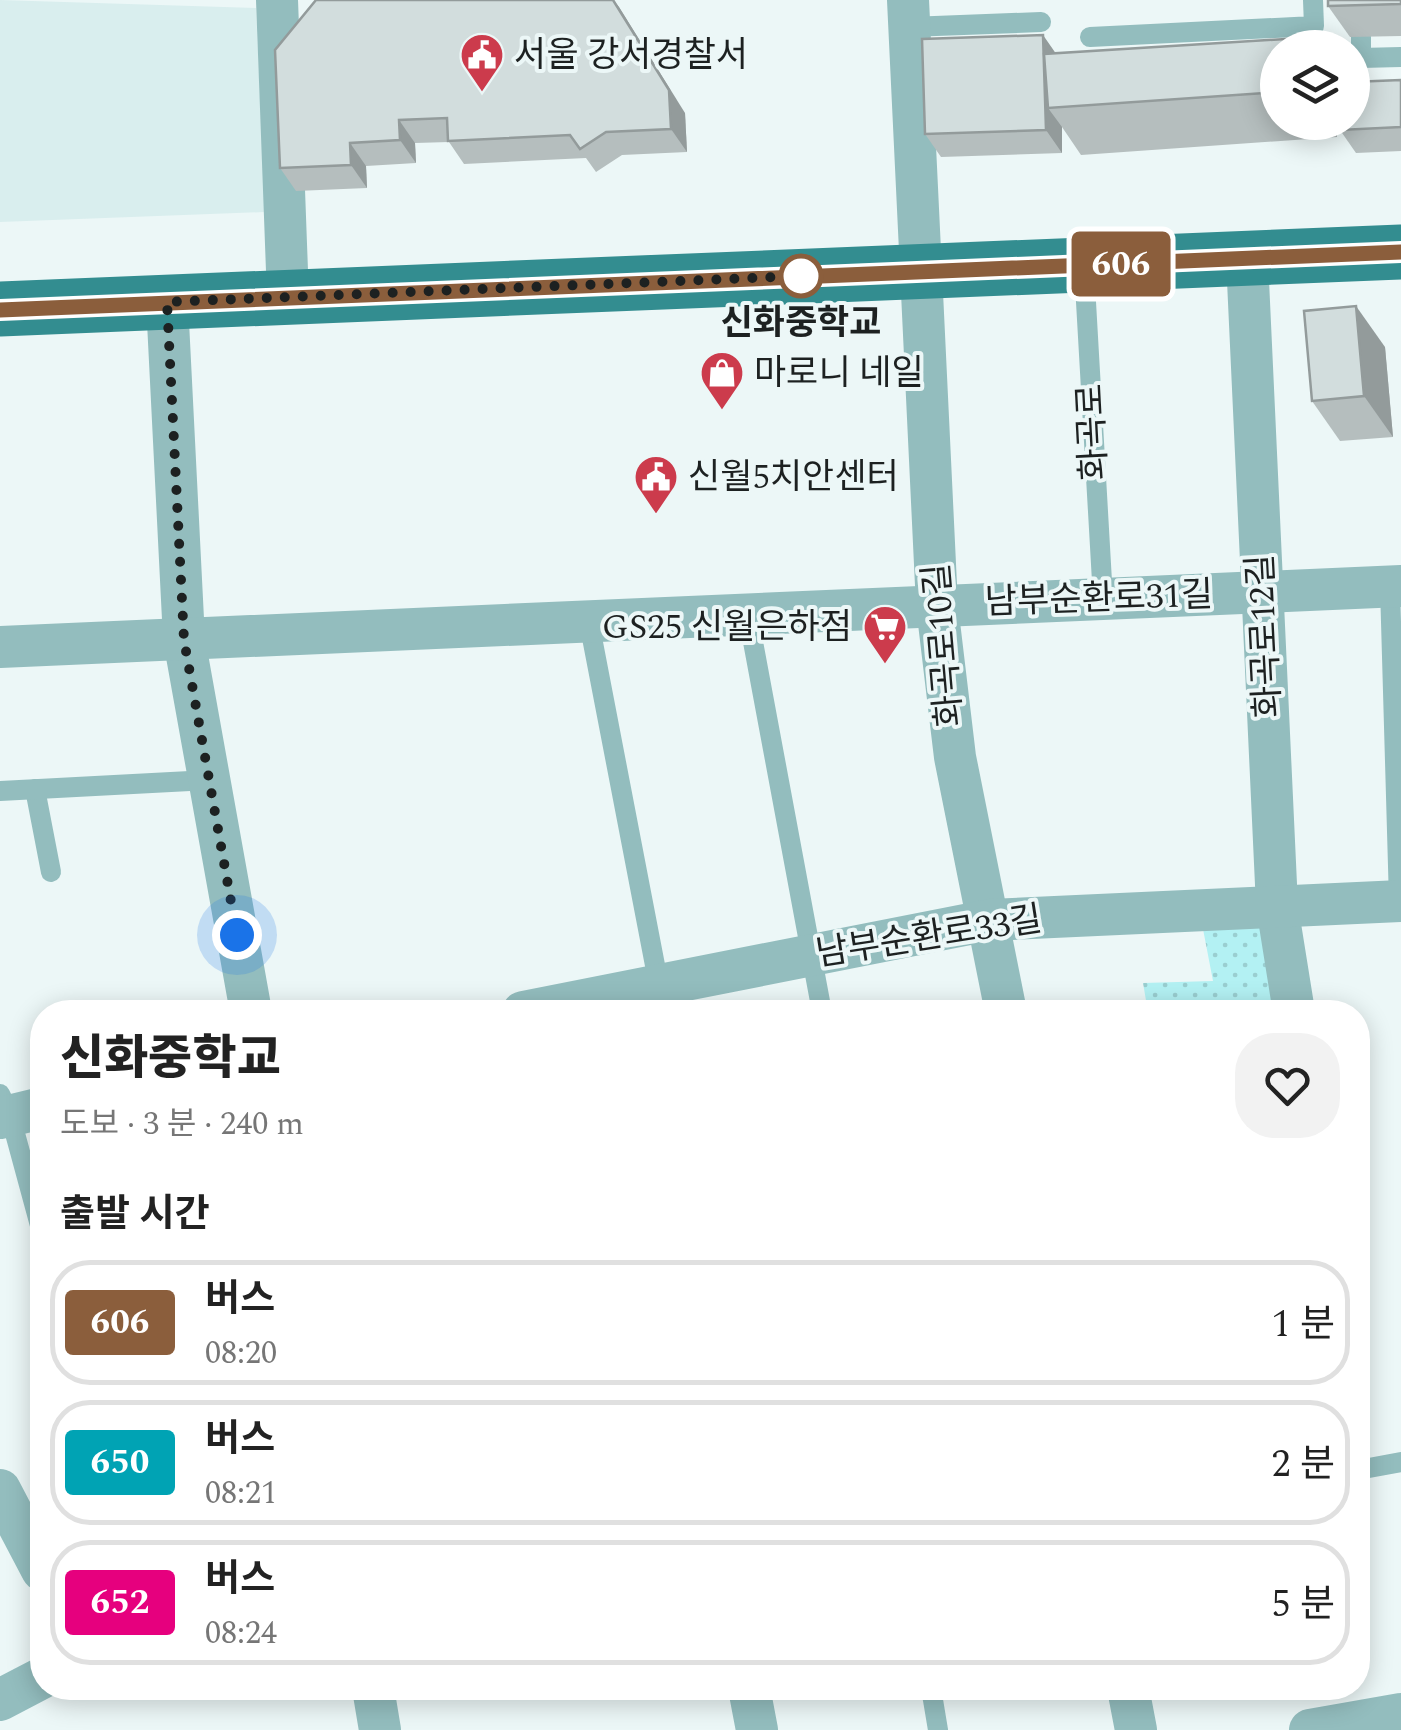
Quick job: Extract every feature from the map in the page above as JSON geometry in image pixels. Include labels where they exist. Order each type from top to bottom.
[{"type":"main road","points":[[0,310],[1401,252]]},
{"type":"street","points":[[276,0],[288,298]]},
{"type":"street","name":"화곡로10길","points":[[909,13],[937,606],[954,756],[1004,1000]]},
{"type":"street","name":"화곡로12길","points":[[1247,258],[1277,906],[1292,1000]]},
{"type":"street","points":[[167,302],[184,640],[249,1000]]},
{"type":"street","name":"남부순환로31길","points":[[0,648],[1395,586]]},
{"type":"street","name":"남부순환로33길","points":[[636,997],[812,954],[990,920],[1400,901]]},
{"type":"street","points":[[0,1490],[30,1547]]},
{"type":"street","points":[[0,1700],[30,1684]]},
{"type":"street","points":[[375,1700],[380,1730]]},
{"type":"street","points":[[751,1700],[757,1730]]},
{"type":"street","points":[[1130,1700],[1136,1730]]},
{"type":"street","points":[[1310,1730],[1401,1714]]},
{"type":"lane","points":[[1090,38],[1314,26],[1313,0]]},
{"type":"lane","points":[[909,13],[1041,22]]},
{"type":"lane","points":[[1370,58],[1401,56]]},
{"type":"lane","name":"화곡로","points":[[1084,265],[1103,599]]},
{"type":"lane","name":"남부순환로31길","points":[[1395,586],[1400,901]]},
{"type":"lane","points":[[748,614],[820,1000]]},
{"type":"lane","points":[[589,622],[636,997]]},
{"type":"lane","points":[[0,791],[209,780]]},
{"type":"lane","points":[[36,789],[50,872]]},
{"type":"lane","points":[[13,1108],[30,1181]]},
{"type":"lane","points":[[1370,1468],[1401,1462]]},
{"type":"lane","points":[[933,1700],[938,1730]]},
{"type":"shaded area","points":[[0,0],[256,8],[265,212],[0,222]]},
{"type":"shaded area","points":[[1266,924],[1276,1000],[1146,1000],[1143,983],[1213,981],[1203,929]]},
{"type":"building","name":"서울 강서경찰서","points":[[316,0],[613,0],[669,90],[671,129],[606,132],[580,149],[570,135],[448,141],[447,118],[399,120],[400,140],[350,143],[351,165],[280,168],[275,50]]},
{"type":"building","points":[[1328,0],[1401,0],[1401,4],[1328,6]]},
{"type":"building","points":[[1043,35],[1046,130],[925,134],[922,39]]},
{"type":"building","points":[[1260,41],[1260,93],[1048,108],[1044,54]]},
{"type":"building","points":[[1401,80],[1401,127],[1370,129],[1370,81]]},
{"type":"building","points":[[1356,306],[1364,396],[1312,401],[1304,311]]},
{"type":"bus line","name":"606","points":[[0,310],[1401,252]]},
{"type":"place","name":"서울 강서경찰서","points":[[482,93]]},
{"type":"place","name":"신화중학교","points":[[801,276]]},
{"type":"place","name":"마로니 네일","points":[[722,411]]},
{"type":"place","name":"신월5치안센터","points":[[656,515]]},
{"type":"place","name":"GS25 신월은하점","points":[[885,665]]},
{"type":"route","points":[[237,935],[184,640],[167,302],[801,276]]}]
